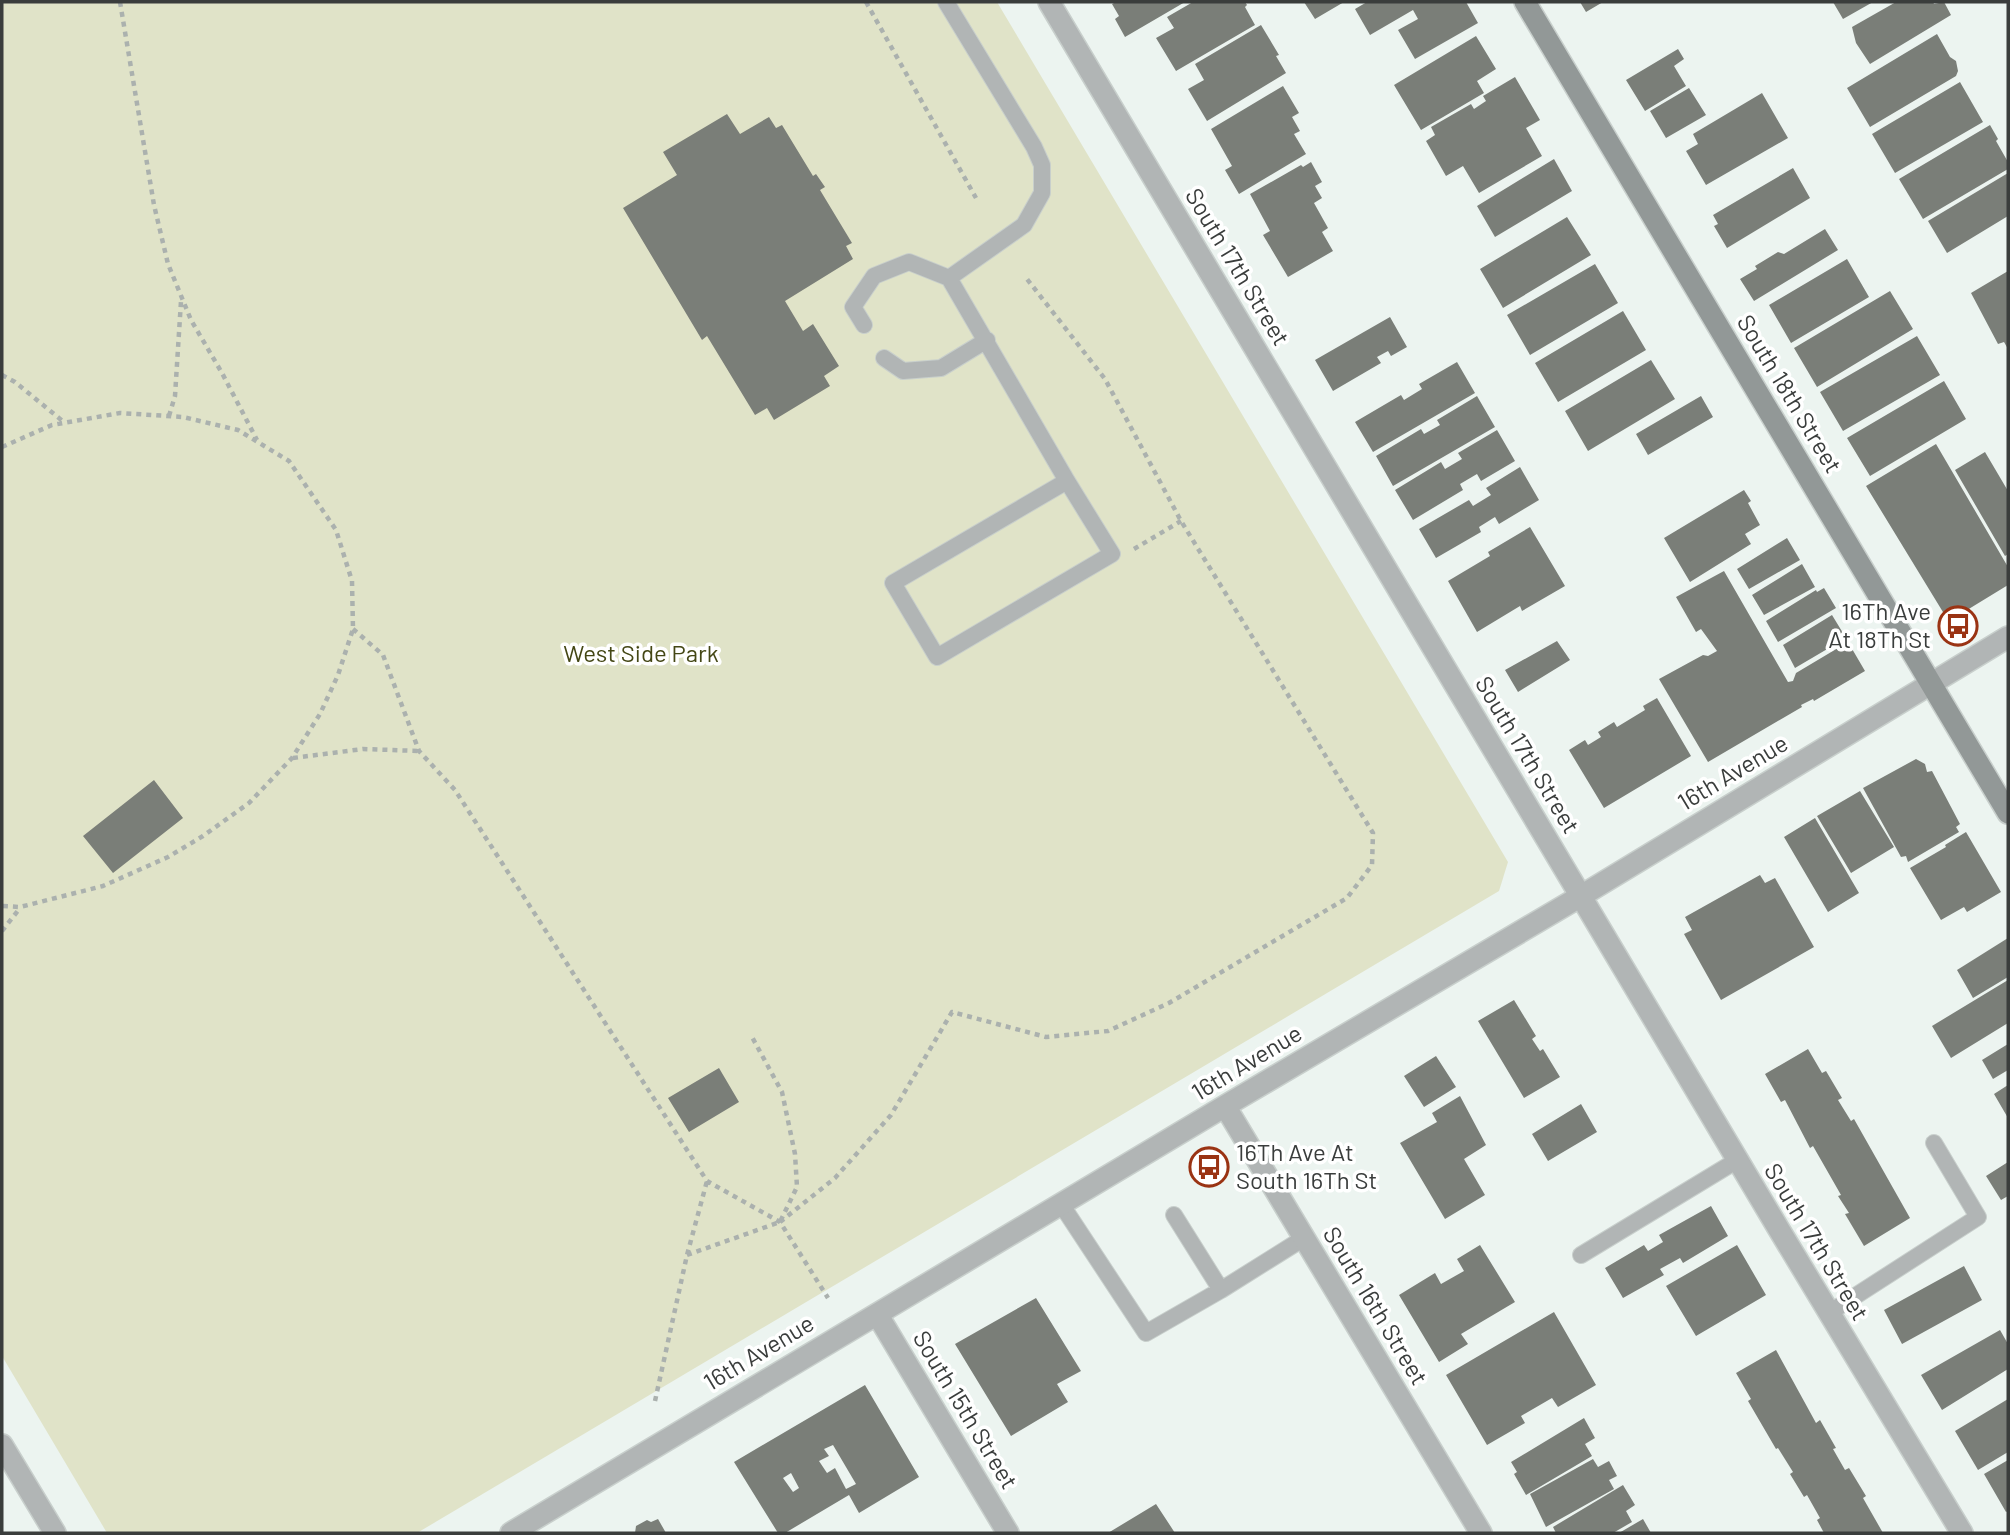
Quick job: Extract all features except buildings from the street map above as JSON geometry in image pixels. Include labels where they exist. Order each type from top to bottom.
[{"type":"street","name":"South 17th Street","points":[[1049,2],[1736,1161],[1962,1533]]},
{"type":"street","name":"South 18th Street","points":[[1525,2],[2008,813]]},
{"type":"street","name":"16th Avenue","points":[[522,1530],[877,1314],[1581,896],[2008,637]]},
{"type":"street","name":"South 16th Street","points":[[1225,1106],[1481,1533]]},
{"type":"street","name":"South 15th Street","points":[[877,1314],[1008,1533]]},
{"type":"street","points":[[2,1445],[55,1533]]},
{"type":"lane","points":[[946,2],[1034,147],[1042,165],[1042,193],[1024,225],[949,278]]},
{"type":"lane","points":[[864,325],[853,307],[874,276],[909,262],[949,278],[1112,554],[937,657],[893,583],[1067,481]]},
{"type":"lane","points":[[884,358],[903,371],[941,368],[986,340]]},
{"type":"lane","points":[[1829,1313],[1978,1217],[1934,1143]]},
{"type":"lane","points":[[1581,1255],[1736,1161]]},
{"type":"lane","points":[[1061,1204],[1146,1333],[1222,1290],[1304,1238]]},
{"type":"lane","points":[[1174,1214],[1222,1290]]},
{"type":"path","points":[[120,2],[154,205],[167,264],[191,320],[257,442]]},
{"type":"path","points":[[866,2],[976,198]]},
{"type":"path","points":[[687,1255],[780,1222],[835,1178],[891,1115],[952,1012],[1046,1037],[1108,1031],[1169,1003],[1348,898],[1372,865],[1373,834],[1181,521],[1105,379],[1027,279]]},
{"type":"path","points":[[169,416],[175,396],[181,296]]},
{"type":"path","points":[[2,375],[24,389],[65,423]]},
{"type":"path","points":[[2,447],[52,425],[120,413],[169,416],[238,429],[289,461],[336,530],[352,581],[353,629],[338,675],[292,758],[249,803],[204,836],[168,857],[103,886],[20,907],[2,906]]},
{"type":"path","points":[[353,629],[383,655],[419,751],[455,790],[707,1181],[780,1222],[828,1298]]},
{"type":"path","points":[[292,758],[363,749],[419,751]]},
{"type":"path","points":[[2,931],[20,907]]},
{"type":"path","points":[[752,1037],[782,1092],[795,1154],[797,1187],[780,1222]]},
{"type":"path","points":[[655,1401],[687,1255],[707,1181]]},
{"type":"green space","name":"West Side Park","points":[[2,2],[997,2],[1508,862],[1499,891],[417,1533],[107,1533],[2,1356]]},
{"type":"place","name":"16Th Ave At 18Th St","points":[[1958,626]]},
{"type":"place","name":"16Th Ave At South 16Th St","points":[[1209,1167]]}]
